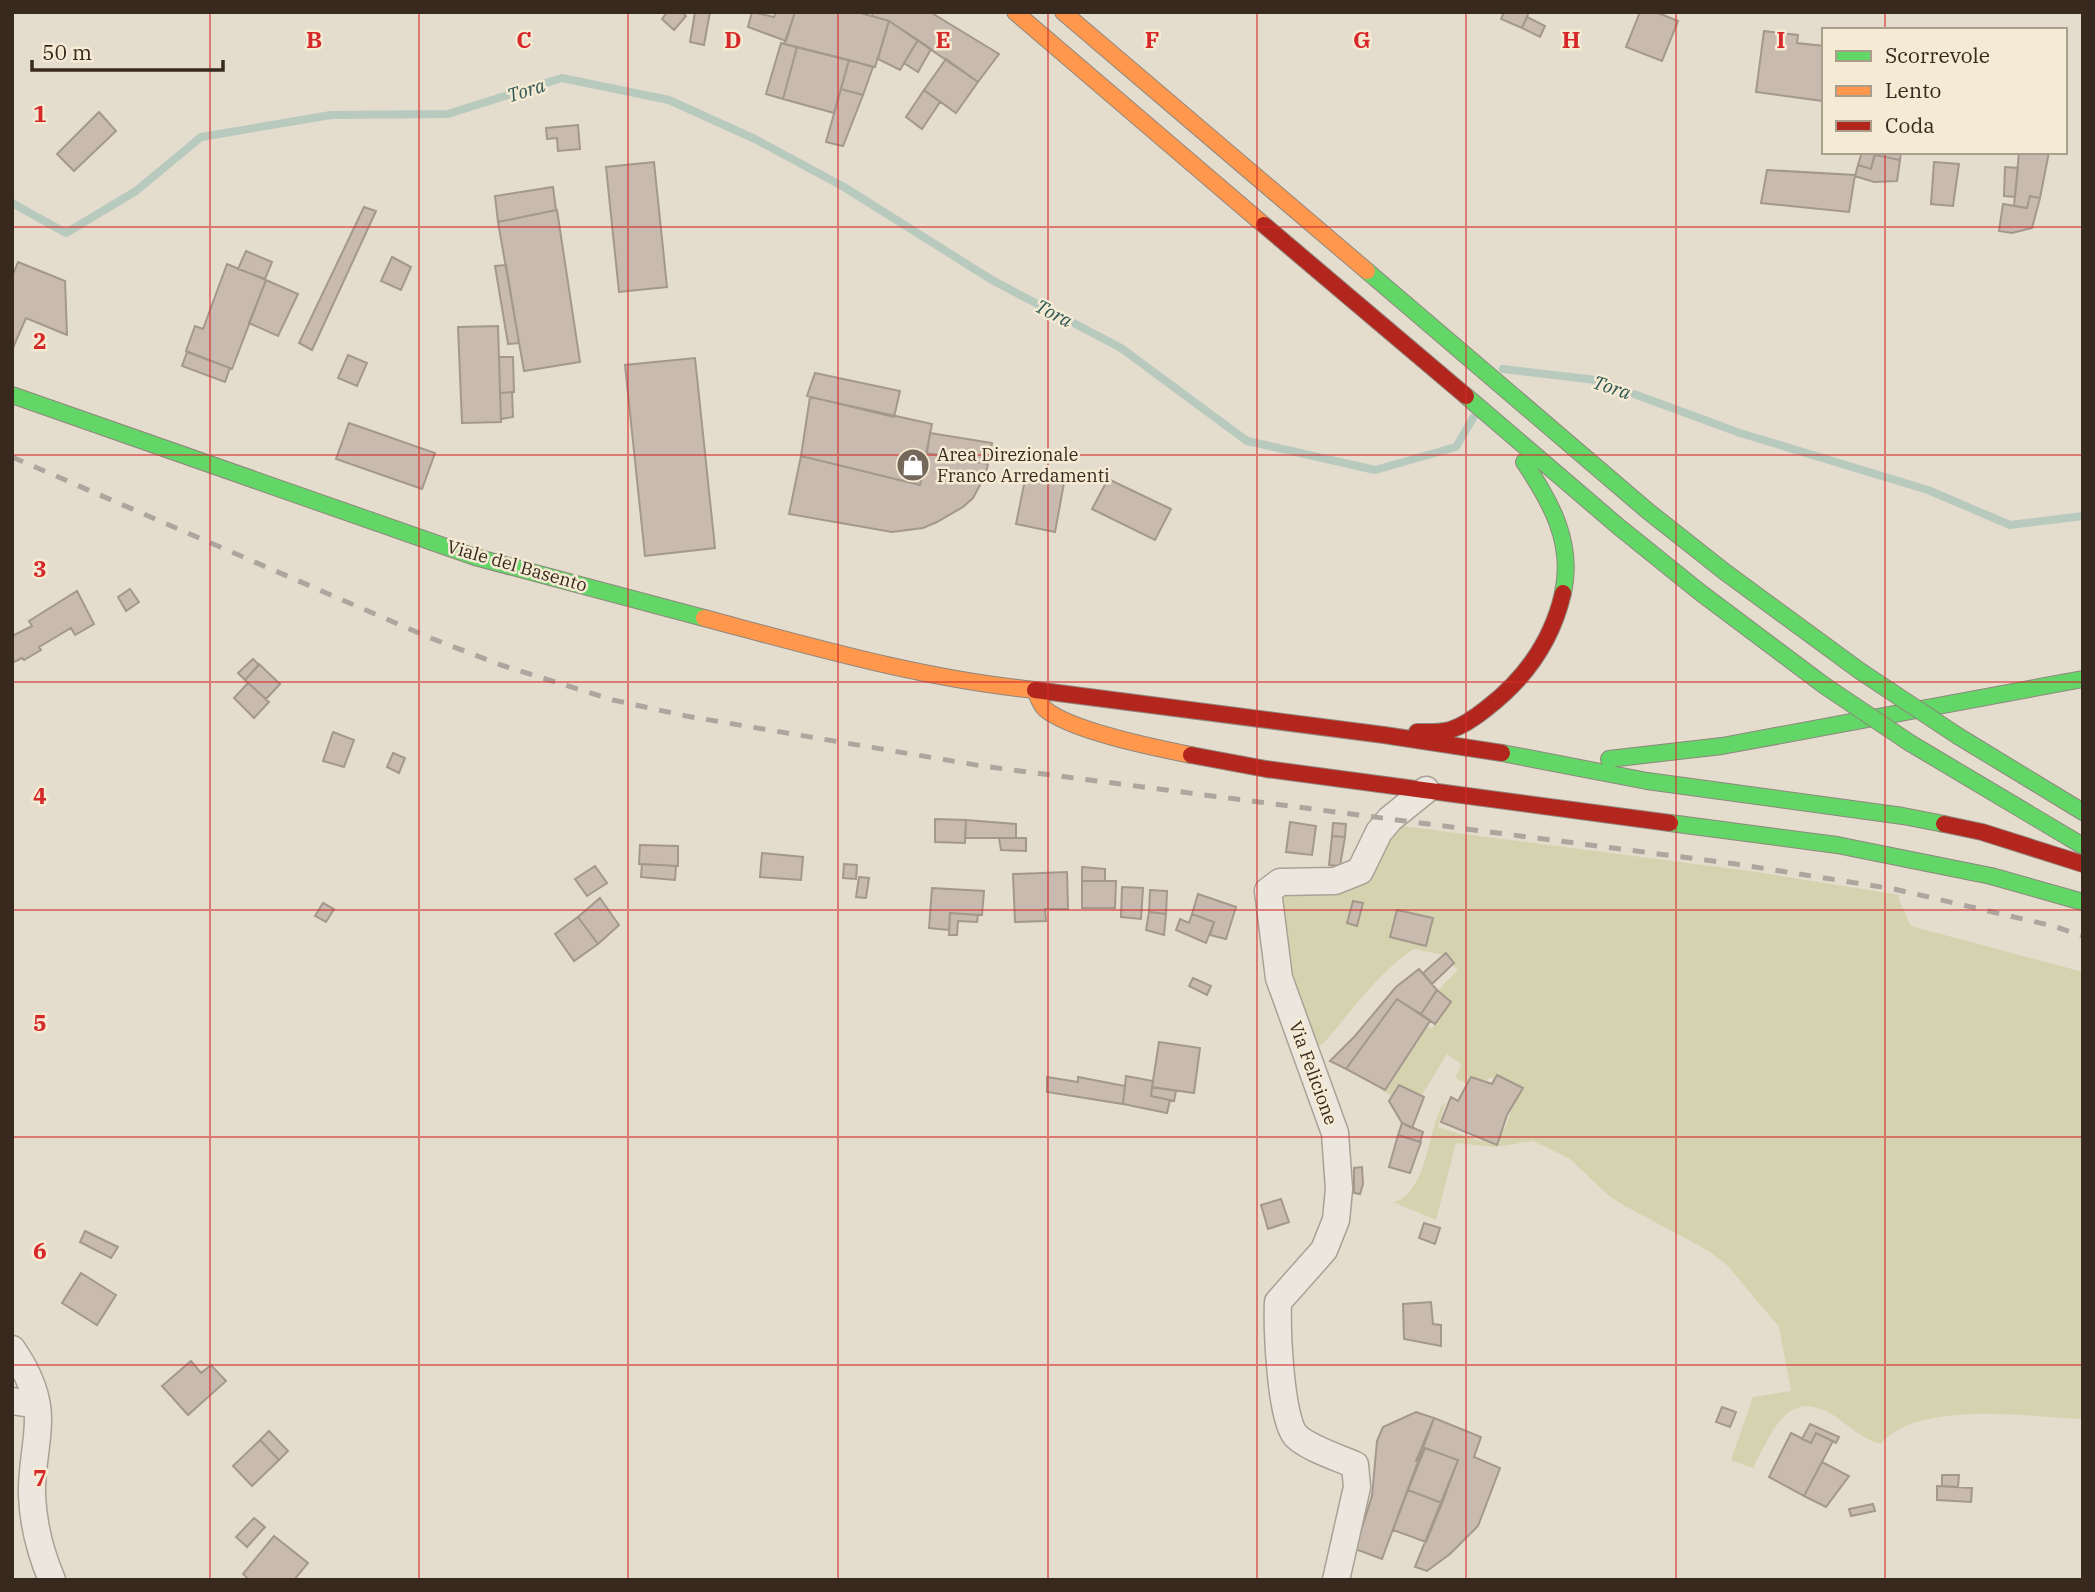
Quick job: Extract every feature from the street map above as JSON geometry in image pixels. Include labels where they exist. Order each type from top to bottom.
[{"type":"main road","points":[[1015,12],[1494,421],[1701,593],[1825,686],[1910,743],[2083,846]]},
{"type":"main road","points":[[1063,12],[1649,512],[1725,572],[1860,671],[1958,736],[2081,811]]},
{"type":"main road","name":"Viale del Basento","points":[[12,395],[475,557],[848,656],[994,686],[1384,735]]},
{"type":"main road","points":[[1384,735],[1450,730],[1501,699],[1526,676],[1544,647],[1559,613],[1566,576],[1563,539],[1551,500],[1494,421]]},
{"type":"main road","points":[[1514,755],[1604,759],[1659,755],[2083,679]]},
{"type":"main road","points":[[1035,690],[1040,703],[1055,716],[1143,745],[1266,769],[1837,845],[1992,876],[2083,902]]},
{"type":"main road","points":[[1384,735],[1514,755],[1647,781],[1903,816],[1982,831],[2083,864]]},
{"type":"street","name":"Via Felicione","points":[[1336,1580],[1357,1488],[1355,1465],[1296,1435],[1285,1407],[1277,1321],[1278,1302],[1324,1250],[1336,1220],[1339,1189],[1335,1133],[1279,978],[1268,891],[1280,882],[1335,881],[1360,871],[1379,831],[1426,790]]},
{"type":"street","points":[[12,1349],[26,1370],[24,1403],[38,1419],[32,1495],[37,1532],[52,1580]]},
{"type":"shaded area","points":[[1395,825],[1757,872],[1899,895],[1911,926],[2083,972],[2083,1419],[2005,1414],[1946,1416],[1920,1421],[1897,1430],[1881,1444],[1864,1437],[1821,1409],[1807,1406],[1784,1416],[1753,1468],[1731,1460],[1753,1397],[1791,1391],[1779,1327],[1727,1265],[1709,1251],[1625,1206],[1608,1195],[1570,1159],[1533,1141],[1494,1147],[1456,1143],[1436,1220],[1393,1202],[1404,1197],[1413,1188],[1420,1175],[1443,1104],[1445,1103],[1438,1127],[1481,1141],[1487,1124],[1505,1129],[1519,1087],[1489,1077],[1487,1082],[1473,1078],[1470,1085],[1455,1078],[1462,1065],[1447,1054],[1422,1095],[1399,1086],[1391,1096],[1381,1090],[1426,1026],[1432,1028],[1451,1002],[1437,991],[1458,970],[1443,955],[1415,949],[1379,978],[1324,1043],[1318,1046],[1307,1041],[1271,892],[1341,887]]},
{"type":"building","points":[[667,12],[682,12],[686,16],[674,30],[662,19]]},
{"type":"building","points":[[695,12],[710,12],[704,45],[690,42]]},
{"type":"building","points":[[752,12],[774,17],[776,12],[795,12],[786,41],[748,27]]},
{"type":"building","points":[[795,12],[857,12],[889,21],[875,67],[784,44]]},
{"type":"building","points":[[873,12],[930,12],[999,54],[978,82],[889,21],[872,16]]},
{"type":"building","points":[[1504,12],[1529,12],[1522,28],[1501,19]]},
{"type":"building","points":[[1640,12],[1656,12],[1678,21],[1662,61],[1626,47]]},
{"type":"building","points":[[1527,17],[1545,26],[1540,37],[1522,28]]},
{"type":"building","points":[[889,21],[918,40],[900,70],[878,59]]},
{"type":"building","points":[[1764,31],[1798,35],[1797,43],[1822,46],[1822,101],[1756,92]]},
{"type":"building","points":[[918,40],[931,49],[918,72],[904,63]]},
{"type":"building","points":[[781,43],[797,47],[783,99],[766,94]]},
{"type":"building","points":[[797,47],[849,60],[834,113],[783,99]]},
{"type":"building","points":[[946,59],[978,82],[956,113],[924,90]]},
{"type":"building","points":[[849,60],[873,67],[863,95],[841,89]]},
{"type":"building","points":[[841,89],[863,95],[843,146],[826,142]]},
{"type":"building","points":[[924,90],[940,102],[922,129],[906,117]]},
{"type":"building","points":[[99,112],[116,131],[74,171],[57,154]]},
{"type":"building","points":[[578,125],[580,149],[558,151],[557,138],[547,139],[546,128]]},
{"type":"building","points":[[1861,154],[1875,154],[1871,169],[1858,165]]},
{"type":"building","points":[[1875,154],[1901,154],[1900,160]]},
{"type":"building","points":[[2019,154],[2049,154],[2040,198],[2030,196],[2027,208],[2014,206]]},
{"type":"building","points":[[1875,155],[1900,160],[1897,181],[1874,182],[1855,176],[1858,165],[1871,169]]},
{"type":"building","points":[[654,162],[667,287],[619,292],[606,167]]},
{"type":"building","points":[[1934,162],[1959,164],[1953,206],[1931,204]]},
{"type":"building","points":[[2005,167],[2018,168],[2015,197],[2004,196]]},
{"type":"building","points":[[1767,170],[1855,175],[1849,212],[1761,203]]},
{"type":"building","points":[[553,187],[556,210],[498,222],[495,196]]},
{"type":"building","points":[[2030,196],[2040,198],[2032,228],[2012,233],[1999,231],[2003,204],[2027,208]]},
{"type":"building","points":[[364,207],[376,211],[312,350],[299,343]]},
{"type":"building","points":[[557,210],[580,362],[524,371],[498,222]]},
{"type":"building","points":[[246,251],[272,262],[265,279],[238,269]]},
{"type":"building","points":[[392,257],[411,267],[401,290],[381,281]]},
{"type":"building","points":[[18,262],[65,281],[67,335],[26,318],[12,350],[12,277]]},
{"type":"building","points":[[227,264],[266,280],[232,369],[186,351],[195,326],[203,329]]},
{"type":"building","points":[[506,265],[519,343],[508,344],[495,266]]},
{"type":"building","points":[[266,280],[298,294],[278,336],[249,323]]},
{"type":"building","points":[[498,326],[501,422],[462,423],[458,327]]},
{"type":"building","points":[[187,352],[230,368],[225,382],[182,366]]},
{"type":"building","points":[[348,355],[367,363],[357,386],[338,378]]},
{"type":"building","points":[[499,357],[513,357],[514,392],[500,393]]},
{"type":"building","points":[[695,358],[715,548],[645,556],[625,365]]},
{"type":"building","points":[[815,373],[900,391],[894,417],[807,396]]},
{"type":"building","points":[[512,392],[513,417],[501,419],[500,393]]},
{"type":"building","points":[[810,397],[932,424],[920,485],[801,456]]},
{"type":"building","points":[[349,423],[435,453],[422,489],[336,459]]},
{"type":"building","points":[[930,433],[992,443],[988,464],[927,453]]},
{"type":"building","points":[[927,453],[988,464],[973,498],[937,522],[923,528],[892,532],[789,514],[801,456],[920,485]]},
{"type":"building","points":[[1026,475],[1064,483],[1055,532],[1016,524]]},
{"type":"building","points":[[1108,479],[1171,509],[1155,540],[1092,509]]},
{"type":"building","points":[[130,589],[139,602],[126,611],[118,597]]},
{"type":"building","points":[[77,591],[94,624],[75,635],[71,628],[39,647],[41,650],[24,660],[22,658],[12,663],[12,636],[32,626],[29,621]]},
{"type":"building","points":[[253,659],[259,665],[245,680],[238,673]]},
{"type":"building","points":[[259,664],[280,684],[266,699],[245,680]]},
{"type":"building","points":[[248,683],[269,702],[254,718],[234,698]]},
{"type":"building","points":[[333,732],[354,740],[344,767],[323,761]]},
{"type":"building","points":[[393,753],[405,758],[399,773],[387,767]]},
{"type":"building","points":[[935,819],[966,820],[965,843],[935,842]]},
{"type":"building","points":[[966,820],[1016,824],[1016,838],[965,838]]},
{"type":"building","points":[[1290,822],[1316,826],[1312,855],[1286,852]]},
{"type":"building","points":[[1333,823],[1346,824],[1345,837],[1332,836]]},
{"type":"building","points":[[1332,836],[1345,837],[1340,866],[1329,865]]},
{"type":"building","points":[[999,838],[1026,838],[1026,851],[1001,850]]},
{"type":"building","points":[[640,845],[678,846],[678,866],[639,864]]},
{"type":"building","points":[[762,853],[803,857],[801,880],[760,877]]},
{"type":"building","points":[[642,864],[676,866],[675,880],[641,877]]},
{"type":"building","points":[[844,864],[857,865],[856,879],[843,878]]},
{"type":"building","points":[[595,866],[607,883],[587,896],[575,879]]},
{"type":"building","points":[[1082,867],[1105,869],[1105,881],[1082,881]]},
{"type":"building","points":[[1067,872],[1068,909],[1045,909],[1046,921],[1015,922],[1013,874]]},
{"type":"building","points":[[859,877],[869,878],[866,898],[856,897]]},
{"type":"building","points":[[1082,881],[1116,881],[1115,908],[1082,908]]},
{"type":"building","points":[[1122,887],[1143,888],[1141,919],[1121,917]]},
{"type":"building","points":[[932,888],[984,891],[982,915],[950,913],[949,930],[929,928]]},
{"type":"building","points":[[1150,890],[1167,891],[1166,914],[1149,912]]},
{"type":"building","points":[[1198,894],[1236,907],[1226,939],[1210,935],[1214,922],[1192,914]]},
{"type":"building","points":[[600,898],[619,925],[598,944],[578,917]]},
{"type":"building","points":[[1353,901],[1363,903],[1357,926],[1347,923]]},
{"type":"building","points":[[323,903],[334,909],[326,922],[315,916]]},
{"type":"building","points":[[1397,910],[1433,918],[1426,946],[1390,937]]},
{"type":"building","points":[[1149,912],[1166,914],[1164,935],[1146,930]]},
{"type":"building","points":[[950,913],[978,915],[977,922],[958,921],[957,935],[949,935]]},
{"type":"building","points":[[1192,914],[1214,922],[1206,943],[1176,930],[1180,919],[1189,923]]},
{"type":"building","points":[[578,917],[598,944],[574,961],[555,934]]},
{"type":"building","points":[[1446,953],[1454,963],[1432,984],[1423,973]]},
{"type":"building","points":[[1419,969],[1437,990],[1421,1014],[1397,999],[1346,1069],[1330,1061],[1396,987]]},
{"type":"building","points":[[1193,978],[1211,986],[1207,995],[1189,986]]},
{"type":"building","points":[[1437,990],[1451,1002],[1435,1024],[1421,1014]]},
{"type":"building","points":[[1397,999],[1430,1021],[1385,1090],[1346,1069]]},
{"type":"building","points":[[1159,1042],[1200,1048],[1194,1093],[1152,1087]]},
{"type":"building","points":[[1497,1075],[1523,1088],[1507,1115],[1497,1145],[1441,1122],[1451,1097],[1458,1101],[1471,1077],[1492,1084]]},
{"type":"building","points":[[1126,1076],[1153,1081],[1151,1096],[1170,1100],[1167,1113],[1123,1104]]},
{"type":"building","points":[[1047,1077],[1078,1082],[1078,1077],[1125,1086],[1123,1104],[1047,1092]]},
{"type":"building","points":[[1399,1085],[1424,1097],[1412,1128],[1402,1123],[1389,1101]]},
{"type":"building","points":[[1152,1087],[1176,1091],[1174,1101],[1151,1096]]},
{"type":"building","points":[[1402,1123],[1423,1132],[1420,1142],[1398,1135]]},
{"type":"building","points":[[1398,1135],[1421,1142],[1410,1173],[1389,1167]]},
{"type":"building","points":[[1362,1167],[1363,1184],[1360,1194],[1354,1193],[1354,1168]]},
{"type":"building","points":[[1281,1199],[1289,1222],[1268,1229],[1261,1205]]},
{"type":"building","points":[[1424,1223],[1440,1228],[1435,1244],[1419,1238]]},
{"type":"building","points":[[85,1231],[118,1247],[111,1258],[80,1242]]},
{"type":"building","points":[[81,1273],[116,1295],[97,1325],[62,1303]]},
{"type":"building","points":[[1431,1302],[1433,1324],[1441,1325],[1441,1346],[1404,1339],[1403,1304]]},
{"type":"building","points":[[191,1361],[201,1373],[211,1365],[226,1381],[188,1415],[162,1386]]},
{"type":"building","points":[[1722,1407],[1736,1412],[1730,1427],[1716,1422]]},
{"type":"building","points":[[1416,1412],[1434,1418],[1382,1559],[1355,1549],[1372,1496],[1377,1441],[1383,1427]]},
{"type":"building","points":[[1434,1418],[1481,1437],[1474,1457],[1500,1468],[1478,1526],[1450,1554],[1427,1571],[1415,1567],[1458,1460],[1425,1448],[1419,1462],[1416,1461]]},
{"type":"building","points":[[1810,1424],[1839,1437],[1836,1443],[1816,1433],[1811,1443],[1802,1439]]},
{"type":"building","points":[[269,1431],[288,1451],[279,1460],[260,1440]]},
{"type":"building","points":[[1791,1433],[1811,1443],[1816,1433],[1833,1441],[1804,1496],[1769,1477]]},
{"type":"building","points":[[260,1440],[279,1460],[252,1486],[233,1466]]},
{"type":"building","points":[[1425,1448],[1458,1460],[1442,1503],[1408,1490]]},
{"type":"building","points":[[1822,1462],[1849,1476],[1826,1507],[1804,1496]]},
{"type":"building","points":[[1942,1475],[1959,1475],[1958,1487],[1942,1486]]},
{"type":"building","points":[[1937,1486],[1972,1488],[1971,1502],[1937,1500]]},
{"type":"building","points":[[1408,1490],[1442,1503],[1426,1542],[1393,1530]]},
{"type":"building","points":[[1873,1504],[1875,1511],[1851,1516],[1849,1509]]},
{"type":"building","points":[[254,1518],[265,1527],[247,1547],[236,1537]]},
{"type":"building","points":[[274,1536],[308,1563],[294,1580],[249,1580],[243,1574]]},
{"type":"waterway","name":"Tora","points":[[12,203],[66,233],[136,191],[201,137],[331,115],[448,114],[562,78],[669,100],[755,139],[844,187],[992,280],[1121,348],[1247,441],[1375,470],[1456,447],[1473,418]]},
{"type":"waterway","name":"Tora","points":[[1503,369],[1596,380],[1740,433],[1928,490],[2010,525],[2083,516]]},
{"type":"railway","points":[[12,457],[428,637],[501,665],[613,700],[686,716],[982,766],[1736,864],[1894,889],[2053,926],[2083,936]]},
{"type":"traffic: fast","points":[[1367,271],[1649,512],[1725,572],[1860,671]]},
{"type":"traffic: fast","points":[[12,395],[475,557],[704,618]]},
{"type":"traffic: fast","points":[[1466,396],[1619,527],[1701,593],[1825,686]]},
{"type":"traffic: fast","points":[[1524,462],[1543,492],[1563,540],[1566,575],[1563,593]]},
{"type":"traffic: fast","points":[[1860,671],[1958,736]]},
{"type":"traffic: fast","points":[[1609,759],[1722,746],[2083,679]]},
{"type":"traffic: fast","points":[[1825,686],[1910,743]]},
{"type":"traffic: fast","points":[[1958,736],[2083,812]]},
{"type":"traffic: fast","points":[[1910,743],[2083,846]]},
{"type":"traffic: fast","points":[[1502,753],[1647,781],[1944,824]]},
{"type":"traffic: fast","points":[[1670,823],[1837,845],[1991,876],[2083,902]]},
{"type":"traffic: slow","points":[[1015,12],[1264,225]]},
{"type":"traffic: slow","points":[[1063,12],[1367,271]]},
{"type":"traffic: slow","points":[[704,618],[910,670],[1035,690],[1040,703],[1057,717],[1115,738],[1191,755]]},
{"type":"traffic: jam","points":[[1264,225],[1466,396]]},
{"type":"traffic: jam","points":[[1417,732],[1442,732],[1465,724],[1514,684],[1544,643],[1563,593]]},
{"type":"traffic: jam","points":[[1035,690],[1502,753]]},
{"type":"traffic: jam","points":[[1191,755],[1266,769],[1670,823]]},
{"type":"traffic: jam","points":[[1944,824],[1982,832],[2083,864]]},
{"type":"place","name":"Area Direzionale Franco Arredamenti","points":[[913,465]]}]
